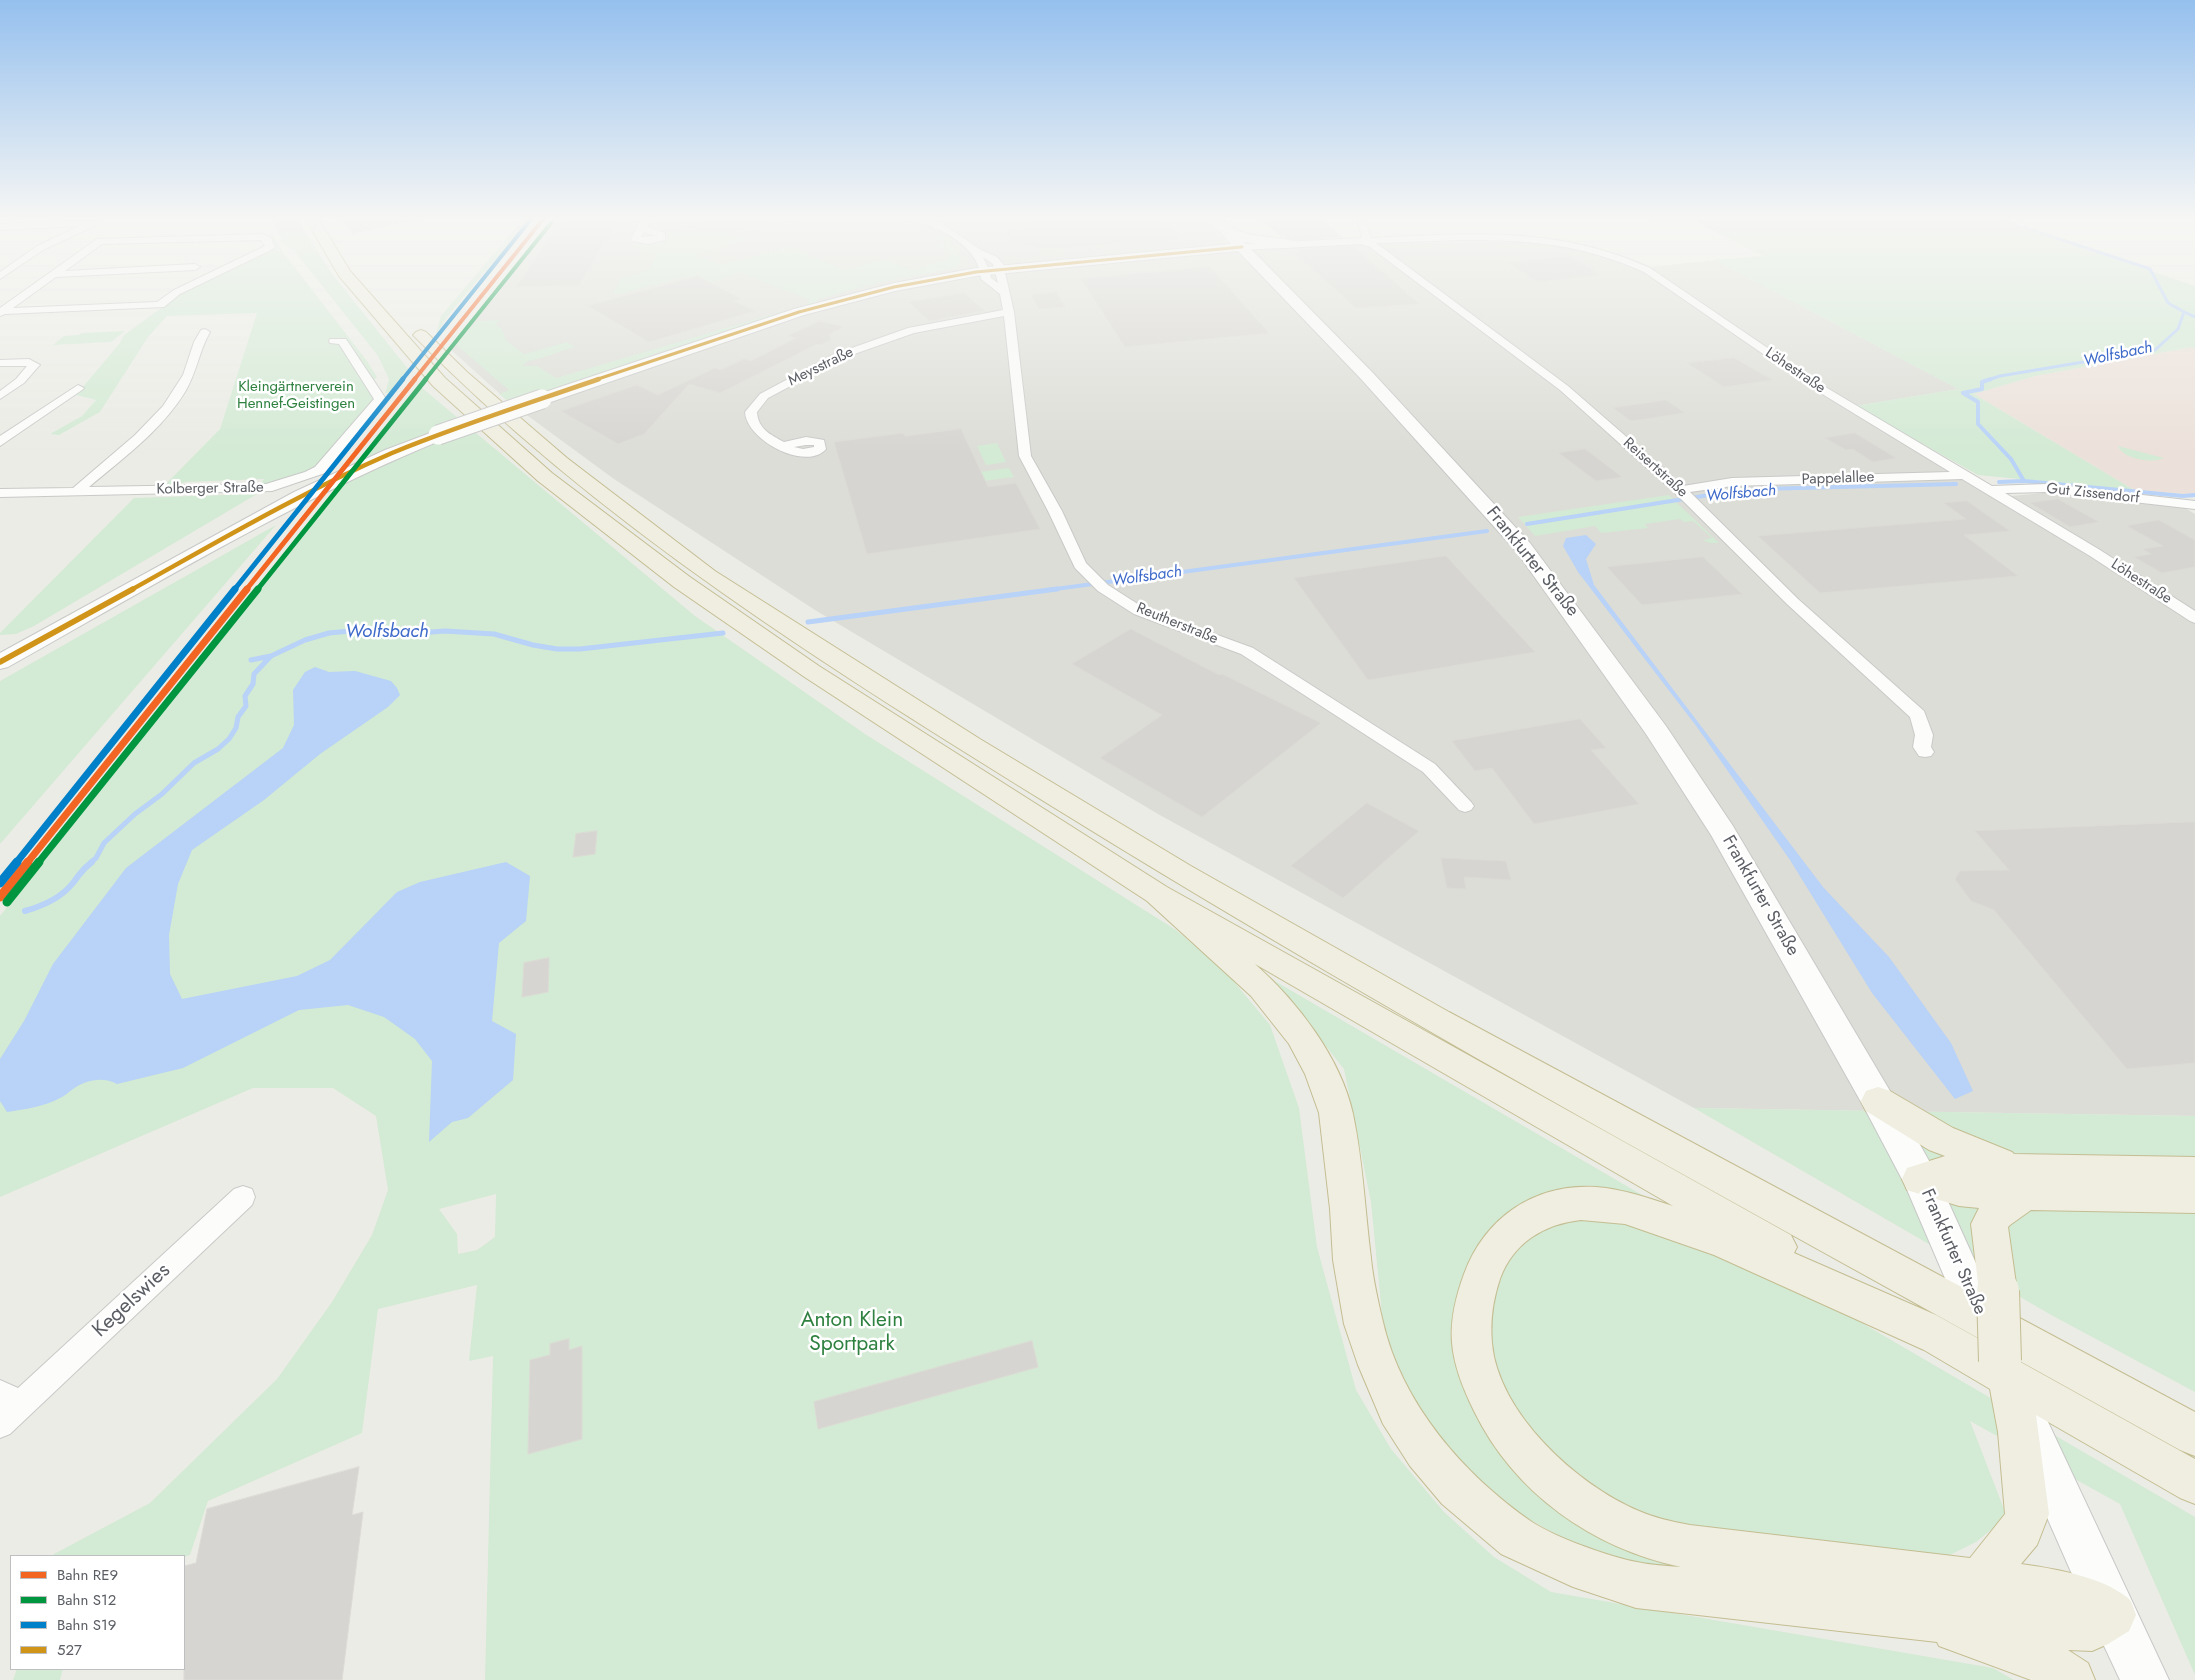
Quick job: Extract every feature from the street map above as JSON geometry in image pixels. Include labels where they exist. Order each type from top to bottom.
[{"type":"highway","points":[[364,296],[439,382],[545,477],[682,582],[803,666],[1157,894],[2195,1483]]},
{"type":"highway","points":[[409,322],[461,376],[560,462],[692,563],[971,745],[1181,872],[1438,1021],[2004,1358],[2195,1435]]},
{"type":"highway","points":[[1157,894],[1262,988],[1300,1035],[1321,1071],[1336,1112],[1348,1209],[1352,1260],[1364,1324],[1378,1365],[1398,1409],[1426,1451],[1457,1489],[1517,1538],[1573,1565],[1636,1585],[1923,1618],[2092,1628],[2113,1615],[2084,1599],[2046,1590],[1689,1548],[1627,1529],[1578,1501],[1540,1470],[1508,1435],[1486,1399],[1474,1355],[1471,1321],[1476,1283],[1492,1251],[1514,1229],[1542,1213],[1565,1205],[1596,1204],[1624,1206],[1732,1244],[1938,1337]]},
{"type":"highway","points":[[1878,1101],[2021,1182],[2195,1198]]},
{"type":"highway","points":[[1920,1179],[1959,1190],[2021,1182],[2195,1173]]},
{"type":"highway","points":[[2004,1358],[1989,1224],[2021,1182]]},
{"type":"highway","points":[[2004,1358],[2195,1420]]},
{"type":"highway","points":[[1980,1581],[2021,1529],[2027,1514],[2026,1435]]},
{"type":"highway","points":[[1923,1618],[2044,1661],[2071,1680]]},
{"type":"main road","points":[[0,662],[302,496],[352,471],[438,435],[799,312],[855,296]]},
{"type":"main road","name":"Frankfurter Straße","points":[[1302,296],[1387,398],[1513,535],[1586,630],[1697,789],[1819,996],[1920,1179],[2004,1358],[2026,1435],[2145,1680]]},
{"type":"street","points":[[1,312],[23,296]]},
{"type":"street","points":[[1,312],[160,305],[171,296]]},
{"type":"street","name":"Reutherstraße","points":[[1004,296],[1009,312],[1025,456],[1055,511],[1080,565],[1103,588],[1139,611],[1247,651],[1429,768],[1465,806]]},
{"type":"street","name":"Reisertstraße","points":[[1444,296],[1564,388],[1686,496],[1793,602],[1918,715],[1924,735],[1922,747],[1926,752]]},
{"type":"street","name":"Löhestraße","points":[[1686,296],[1818,387],[2130,575],[2195,618]]},
{"type":"street","name":"Meysstraße","points":[[784,446],[754,426],[751,412],[764,396],[839,356],[898,334],[942,323],[1009,312]]},
{"type":"street","points":[[77,491],[160,417],[189,375],[201,338],[205,332]]},
{"type":"street","name":"Kolberger Straße","points":[[0,493],[267,488],[310,475],[320,470],[380,399],[342,341],[334,341]]},
{"type":"street","points":[[0,363],[29,362],[34,365],[20,381],[0,396]]},
{"type":"street","points":[[0,442],[78,388]]},
{"type":"street","name":"Pappelallee","points":[[1686,496],[1732,482],[1966,475]]},
{"type":"street","name":"Gut Zissendorf","points":[[1991,490],[2046,488],[2195,505]]},
{"type":"street","name":"Kegelswies","points":[[0,1424],[10,1399],[243,1197]]},
{"type":"shaded area","points":[[495,296],[1783,296],[1959,389],[1856,406],[2011,496],[2055,492],[2183,507],[2195,514],[2195,1116],[1694,1108],[1158,814],[815,610],[614,479],[509,402],[450,349]]},
{"type":"shaded area","points":[[2192,347],[2195,349],[2195,495],[2134,490],[1974,394],[2035,376]]},
{"type":"green space","name":"Kleingärtnerverein Hennef-Geistingen","points":[[177,296],[317,296],[367,361],[377,377],[372,382],[344,339],[336,338],[375,398],[316,469],[259,486],[264,479],[185,482],[175,487],[163,487],[220,429],[257,313],[167,316],[148,337],[100,412],[59,435],[50,434],[82,416],[96,400],[76,395],[120,343],[124,335]]},
{"type":"green space","points":[[331,296],[350,296],[409,370],[392,391],[385,394],[389,379],[378,356]]},
{"type":"green space","points":[[458,296],[464,296],[436,334],[441,316]]},
{"type":"green space","points":[[801,296],[828,296],[818,299],[817,303],[510,403],[499,394],[509,390],[455,344],[477,321],[501,320],[496,324],[502,329],[506,340],[524,354],[567,342],[575,347],[528,361],[522,366],[537,366],[556,378],[807,304],[810,300]]},
{"type":"green space","points":[[1783,296],[2195,296],[2195,349],[2192,347],[2035,376],[1974,394],[2134,490],[1978,475],[1855,406],[1958,389]]},
{"type":"green space","points":[[125,331],[111,342],[53,345],[64,336],[82,333]]},
{"type":"green space","name":"Anton Klein Sportpark","points":[[421,387],[695,616],[865,734],[1176,930],[1226,972],[1270,1025],[1299,1108],[1317,1247],[1356,1390],[1391,1449],[1444,1512],[1494,1557],[1551,1592],[1993,1668],[2014,1680],[485,1680],[493,1356],[469,1361],[477,1285],[378,1309],[362,1433],[208,1501],[190,1555],[185,1557],[185,1555],[54,1555],[150,1503],[277,1379],[332,1302],[372,1235],[388,1190],[376,1116],[333,1088],[253,1088],[0,1197],[0,916]],"holes":[[[496,1194],[495,1237],[477,1250],[458,1254],[457,1234],[439,1209]]]},
{"type":"green space","points":[[997,443],[1006,462],[986,465],[977,446]]},
{"type":"green space","points":[[2118,446],[2164,458],[2159,460],[2138,459],[2126,454]]},
{"type":"green space","points":[[1009,468],[1014,477],[968,483],[964,474]]},
{"type":"green space","points":[[257,494],[34,626],[16,634],[0,635],[134,498]]},
{"type":"green space","points":[[1669,495],[1719,543],[1710,543],[1703,540],[1712,538],[1693,521],[1684,522],[1680,519],[1645,524],[1648,528],[1601,533],[1595,526],[1535,536],[1518,517]]},
{"type":"green space","points":[[276,525],[0,844],[0,681]]},
{"type":"green space","points":[[1273,980],[2195,1517],[2195,1675],[2120,1504],[1970,1421],[2007,1517],[1976,1542],[1950,1555],[1799,1546],[1622,1514],[1499,1449],[1709,1566],[1649,1569],[1583,1549],[1512,1510],[1458,1463],[1415,1404],[1384,1335],[1371,1202],[1344,1069]]},
{"type":"green space","points":[[1694,1108],[2195,1116],[2195,1392],[2053,1316]]},
{"type":"green space","points":[[17,1670],[63,1670],[60,1680],[13,1680]]},
{"type":"water","points":[[1586,535],[1596,544],[1586,559],[1594,585],[1823,887],[1889,957],[1951,1043],[1973,1091],[1955,1099],[1872,993],[1790,860],[1697,727],[1578,572],[1563,546],[1566,538]]},
{"type":"water","points":[[315,667],[329,672],[355,671],[391,681],[400,695],[388,707],[320,754],[264,800],[192,850],[178,884],[169,935],[170,974],[182,999],[297,976],[330,960],[397,892],[420,882],[506,862],[530,876],[526,921],[499,943],[492,1021],[516,1034],[513,1080],[468,1118],[452,1122],[429,1142],[432,1061],[415,1039],[384,1017],[348,1005],[299,1010],[183,1068],[117,1084],[106,1080],[89,1081],[48,1104],[7,1112],[0,1101],[0,1059],[24,1021],[53,964],[126,868],[283,748],[294,725],[293,690],[305,672]]},
{"type":"building","points":[[623,296],[736,296],[741,299],[734,301],[755,311],[649,342],[588,306]]},
{"type":"building","points":[[943,296],[968,296],[985,311],[929,321],[909,302]]},
{"type":"building","points":[[1032,296],[1059,296],[1065,307],[1039,309]]},
{"type":"building","points":[[1092,296],[1236,296],[1269,333],[1125,347]]},
{"type":"building","points":[[1343,296],[1410,296],[1420,304],[1356,308]]},
{"type":"building","points":[[820,321],[844,327],[829,334],[831,340],[820,345],[817,344],[720,393],[689,384],[644,434],[618,444],[561,411],[637,385],[658,395],[715,368],[721,370],[744,359],[751,361],[796,338],[788,336]]},
{"type":"building","points":[[1734,358],[1773,380],[1724,387],[1687,363]]},
{"type":"building","points":[[1666,400],[1685,413],[1631,421],[1613,408]]},
{"type":"building","points":[[961,429],[988,487],[1016,483],[1040,529],[867,554],[834,442],[903,433],[905,436]]},
{"type":"building","points":[[1855,433],[1896,458],[1873,462],[1853,449],[1846,450],[1825,438]]},
{"type":"building","points":[[1585,449],[1622,477],[1596,481],[1559,453]]},
{"type":"building","points":[[2058,499],[2099,522],[2070,527],[2030,503]]},
{"type":"building","points":[[1967,501],[2010,531],[1964,535],[2018,576],[1820,593],[1758,536],[1966,519],[1944,503]]},
{"type":"building","points":[[2159,520],[2195,540],[2195,567],[2162,573],[2134,557],[2151,554],[2143,549],[2163,546],[2127,526]]},
{"type":"building","points":[[1446,556],[1535,652],[1368,680],[1294,578]]},
{"type":"building","points":[[1703,557],[1742,594],[1642,605],[1607,567]]},
{"type":"building","points":[[1131,629],[1219,675],[1222,674],[1321,723],[1202,817],[1100,758],[1162,715],[1072,664]]},
{"type":"building","points":[[1580,719],[1606,748],[1591,750],[1639,804],[1534,824],[1492,768],[1475,771],[1452,741]]},
{"type":"building","points":[[1367,803],[1419,831],[1343,898],[1291,866]]},
{"type":"building","points":[[2195,822],[2195,1063],[2127,1069],[1994,910],[1971,901],[1955,879],[1960,871],[2009,870],[1975,831]]},
{"type":"building","points":[[597,831],[595,854],[573,857],[576,834]]},
{"type":"building","points":[[1441,858],[1506,861],[1511,880],[1464,877],[1466,889],[1447,888]]},
{"type":"building","points":[[549,958],[548,992],[522,997],[524,963]]},
{"type":"building","points":[[569,1339],[569,1350],[582,1346],[582,1439],[528,1454],[530,1360],[550,1355],[550,1344]]},
{"type":"building","points":[[1032,1341],[1038,1367],[818,1429],[814,1402]]},
{"type":"building","points":[[359,1467],[352,1515],[363,1512],[342,1680],[184,1680],[185,1566],[196,1563],[207,1509]]},
{"type":"waterway","name":"Wolfsbach","points":[[2165,296],[2168,303],[2184,312]]},
{"type":"waterway","name":"Wolfsbach","points":[[2024,481],[2011,459],[1978,424],[1978,402],[1963,393],[1982,389],[1982,382],[2000,376],[2155,350],[2178,329],[2184,312]]},
{"type":"waterway","points":[[2184,312],[2195,317]]},
{"type":"waterway","name":"Wolfsbach","points":[[1999,482],[2024,481]]},
{"type":"waterway","points":[[2024,481],[2183,496],[2195,495]]},
{"type":"waterway","name":"Wolfsbach","points":[[1527,524],[1728,492],[1760,489],[1956,484]]},
{"type":"waterway","name":"Wolfsbach","points":[[1048,590],[1487,531]]},
{"type":"waterway","name":"Wolfsbach","points":[[808,622],[1057,589]]},
{"type":"waterway","name":"Wolfsbach","points":[[271,656],[305,640],[329,633],[371,629],[418,633],[445,631],[494,634],[533,645],[557,649],[580,649],[723,633]]},
{"type":"waterway","name":"Wolfsbach","points":[[90,863],[96,858],[104,843],[135,814],[162,794],[194,763],[218,749],[229,739],[236,728],[238,717],[246,706],[245,696],[253,684],[254,674],[271,656]]},
{"type":"waterway","points":[[251,660],[271,656]]},
{"type":"waterway","name":"Wolfsbach","points":[[25,911],[45,904],[63,893],[92,862]]},
{"type":"rail line","name":"S19","points":[[0,883],[469,296]]},
{"type":"rail line","name":"RE9","points":[[0,897],[481,296]]},
{"type":"rail line","name":"S12","points":[[7,902],[492,296]]},
{"type":"transit line","name":"527","points":[[0,662],[301,496],[391,454],[438,435],[630,368],[799,312],[858,296]]}]
